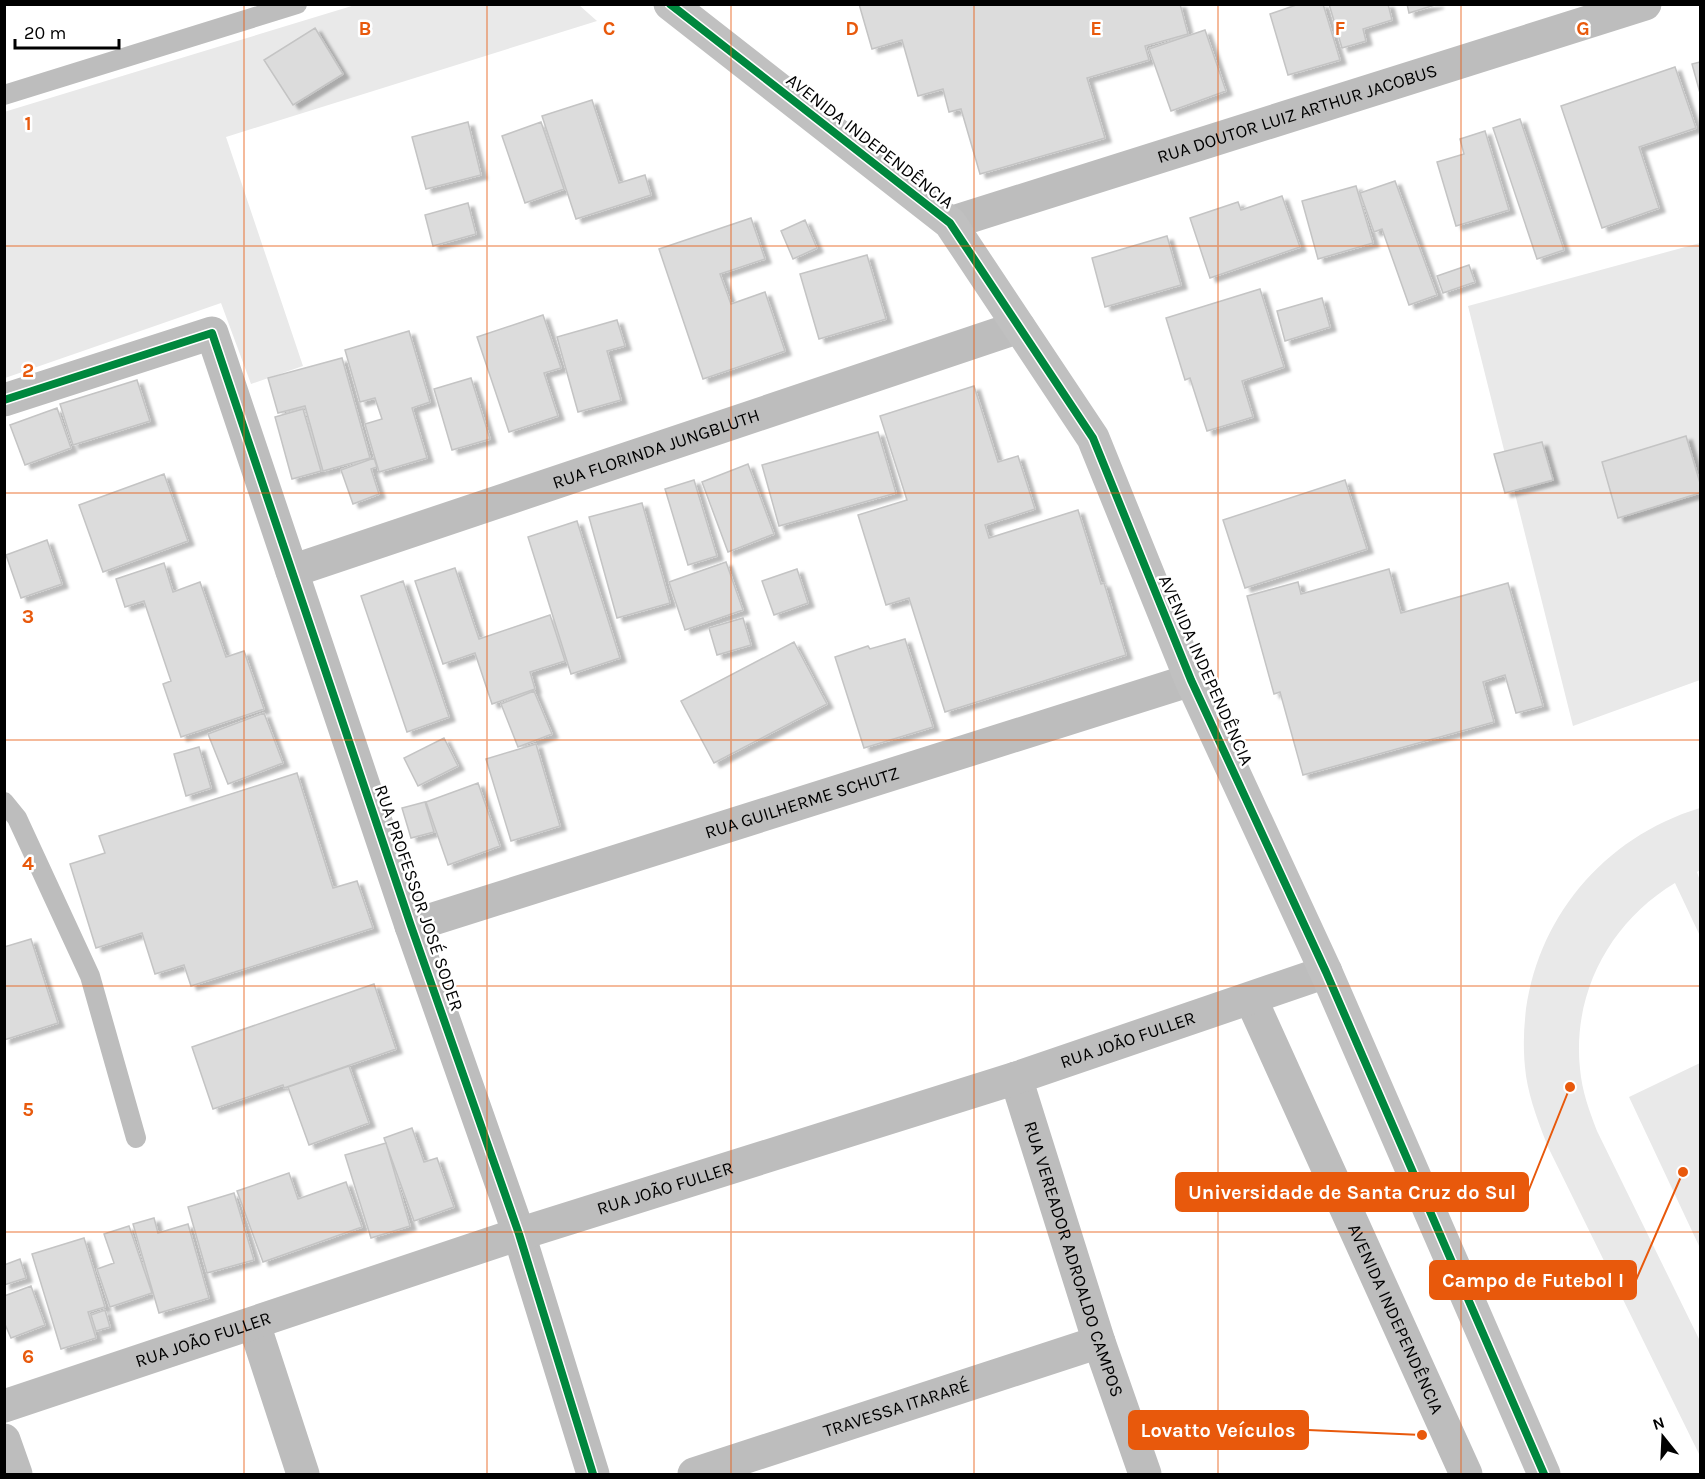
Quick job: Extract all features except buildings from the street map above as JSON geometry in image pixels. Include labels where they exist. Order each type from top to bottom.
[{"type":"main road","name":"AVENIDA INDEPENDÊNCIA","points":[[670,4],[950,223],[1093,438],[1191,680],[1326,972],[1544,1474]]},
{"type":"street","name":"RUA DOUTOR LUIZ ARTHUR JACOBUS","points":[[950,223],[1645,4]]},
{"type":"street","name":"RUA FLORINDA JUNGBLUTH","points":[[292,571],[1019,327]]},
{"type":"street","name":"RUA PROFESSOR JOSÉ SODER","points":[[4,400],[212,333],[411,926],[519,1234],[593,1474]]},
{"type":"street","name":"RUA GUILHERME SCHUTZ","points":[[411,926],[1191,680]]},
{"type":"street","name":"RUA JOÃO FULLER","points":[[4,1406],[519,1234],[1016,1078],[1326,972]]},
{"type":"street","name":"AVENIDA INDEPENDÊNCIA","points":[[1251,999],[1466,1474]]},
{"type":"street","name":"RUA VEREADOR ADROALDO CAMPOS","points":[[1016,1078],[1099,1342],[1145,1474]]},
{"type":"street","points":[[254,1324],[303,1474]]},
{"type":"street","name":"TRAVESSA ITARARÉ","points":[[694,1474],[1099,1342]]},
{"type":"street","points":[[4,1440],[16,1474]]},
{"type":"lane","points":[[4,95],[297,4]]},
{"type":"lane","points":[[4,802],[17,818],[90,976],[136,1138]]},
{"type":"shaded area","points":[[355,5],[579,5],[597,21],[226,137],[303,366],[251,384],[221,303],[5,378],[4,112]]},
{"type":"shaded area","points":[[1700,243],[1700,680],[1573,726],[1468,306]]},
{"type":"shaded area","points":[[1700,808],[1700,870],[1697,872],[1700,881],[1700,936],[1675,883],[1652,899],[1614,939],[1600,962],[1589,987],[1582,1013],[1579,1041],[1582,1085],[1597,1131],[1700,1341],[1700,1456],[1548,1147],[1535,1112],[1526,1076],[1524,1031],[1530,988],[1543,947],[1564,909],[1590,876],[1622,847],[1659,825]]},
{"type":"shaded area","points":[[1700,1063],[1700,1248],[1629,1097]]},
{"type":"cycle path","points":[[670,4],[950,223],[1093,438],[1191,680],[1326,972],[1544,1474]]},
{"type":"cycle path","points":[[4,400],[212,333],[411,926],[519,1234],[593,1474]]},
{"type":"place","name":"Universidade de Santa Cruz do Sul","points":[[1570,1087]]},
{"type":"place","name":"Campo de Futebol I","points":[[1683,1172]]},
{"type":"place","name":"Lovatto Veículos","points":[[1422,1435]]}]
